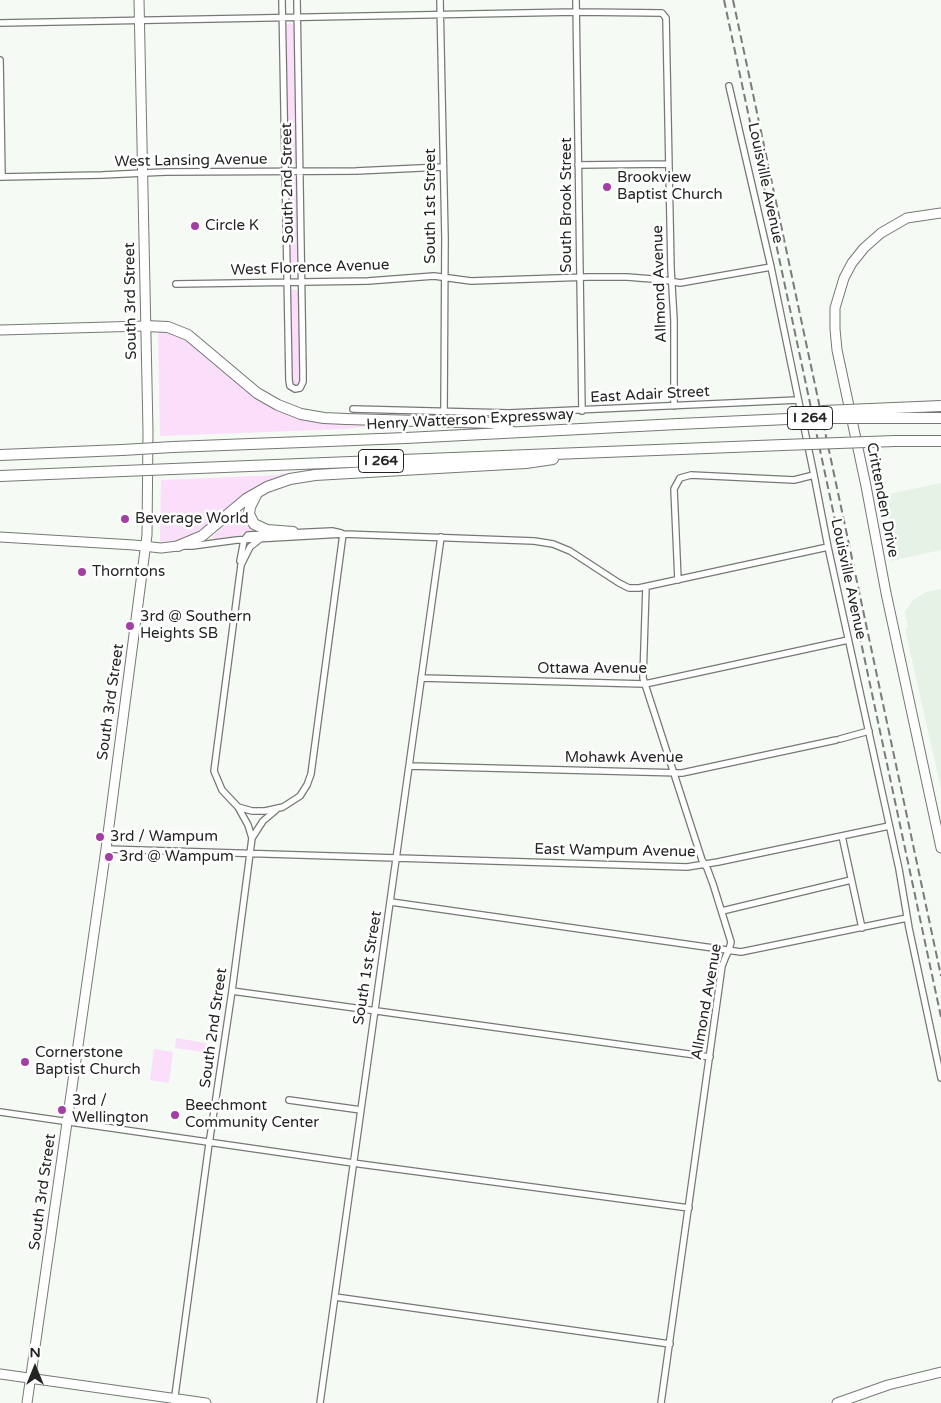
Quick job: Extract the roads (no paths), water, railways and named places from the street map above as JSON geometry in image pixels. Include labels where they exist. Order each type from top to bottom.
[{"type":"highway","points":[[145,326],[168,327],[188,335],[258,393],[278,405],[301,414],[346,419],[494,422],[516,433]]},
{"type":"highway","points":[[810,418],[823,410],[941,406]]},
{"type":"highway","name":"Henry Watterson Expressway","points":[[0,455],[516,433],[810,418],[941,418]]},
{"type":"highway","name":"I 264","points":[[0,476],[525,454],[941,441]]},
{"type":"highway","points":[[178,546],[202,536],[246,499],[290,479],[315,474],[526,463],[589,453]]},
{"type":"highway","points":[[258,492],[250,507],[249,514],[254,524],[267,530],[293,532]]},
{"type":"main road","name":"South 3rd Street","points":[[27,1403],[106,849],[146,547],[148,439],[139,0]]},
{"type":"main road","name":"Crittenden Drive","points":[[941,212],[907,218],[881,233],[864,248],[844,278],[835,308],[837,350],[866,486],[886,593],[941,848]]},
{"type":"main road","points":[[0,330],[145,326]]},
{"type":"main road","points":[[0,537],[161,548],[178,546]]},
{"type":"main road","points":[[837,1403],[888,1385],[941,1372]]},
{"type":"main road","points":[[0,1374],[174,1401],[206,1403]]},
{"type":"street","name":"South 2nd Street","points":[[282,0],[289,380],[290,386],[295,389],[300,388],[303,382],[298,0]]},
{"type":"street","name":"South 1st Street","points":[[440,0],[444,411]]},
{"type":"street","name":"South Brook Street","points":[[576,0],[582,410]]},
{"type":"street","points":[[0,23],[576,12]]},
{"type":"street","name":"Allmond Avenue","points":[[576,12],[662,12],[666,18],[671,281],[674,320],[674,406]]},
{"type":"street","points":[[0,60],[1,177]]},
{"type":"street","name":"Louisville Avenue","points":[[730,86],[771,267],[828,547],[899,869],[907,918],[941,1078]]},
{"type":"street","points":[[578,165],[668,164]]},
{"type":"street","name":"West Lansing Avenue","points":[[1,177],[142,173],[356,171],[442,167]]},
{"type":"street","name":"West Florence Avenue","points":[[176,284],[368,281],[434,276],[471,281],[627,277],[680,283],[771,267]]},
{"type":"street","name":"East Adair Street","points":[[353,409],[509,413],[798,400]]},
{"type":"street","points":[[678,580],[674,489],[680,478],[691,474],[794,480],[814,475]]},
{"type":"street","points":[[244,540],[248,535],[293,532],[332,531],[343,534]]},
{"type":"street","points":[[178,546],[343,534],[528,540],[553,544],[582,557],[625,586],[639,588],[828,547]]},
{"type":"street","points":[[252,838],[263,821],[278,809],[300,796],[307,785],[343,534]]},
{"type":"street","name":"South 1st Street","points":[[320,1403],[441,537]]},
{"type":"street","name":"South 2nd Street","points":[[174,1401],[252,838],[248,825],[238,806],[222,790],[214,772],[242,565],[250,547],[260,539]]},
{"type":"street","name":"South 2nd Street","points":[[242,565],[240,561],[244,540]]},
{"type":"street","name":"Allmond Avenue","points":[[646,587],[642,674],[673,773],[702,860],[722,911],[731,942],[730,950],[722,966],[661,1403]]},
{"type":"street","name":"Ottawa Avenue","points":[[421,678],[645,684],[848,640]]},
{"type":"street","name":"Mohawk Avenue","points":[[410,766],[673,773],[869,732]]},
{"type":"street","name":"South 2nd Street","points":[[238,806],[257,812],[278,809]]},
{"type":"street","name":"East Wampum Avenue","points":[[106,849],[687,867],[889,826]]},
{"type":"street","points":[[842,836],[862,928]]},
{"type":"street","points":[[722,911],[851,880]]},
{"type":"street","points":[[390,902],[741,952],[907,918]]},
{"type":"street","points":[[232,991],[710,1058]]},
{"type":"street","points":[[289,1100],[361,1110]]},
{"type":"street","points":[[0,1112],[354,1163],[689,1208]]},
{"type":"street","points":[[335,1297],[670,1344]]},
{"type":"railway","points":[[724,0],[941,1017]]},
{"type":"railway","points":[[733,0],[941,976]]},
{"type":"place","name":"Brookview Baptist Church","points":[[607,187]]},
{"type":"place","name":"Circle K","points":[[195,226]]},
{"type":"place","name":"Beverage World","points":[[125,519]]},
{"type":"place","name":"Thorntons","points":[[82,572]]},
{"type":"place","name":"3rd @ Southern Heights SB","points":[[130,626]]},
{"type":"place","name":"3rd / Wampum","points":[[100,837]]},
{"type":"place","name":"3rd @ Wampum","points":[[109,857]]},
{"type":"place","name":"Cornerstone Baptist Church","points":[[25,1062]]},
{"type":"place","name":"3rd / Wellington","points":[[62,1110]]},
{"type":"place","name":"Beechmont Community Center","points":[[175,1115]]}]
